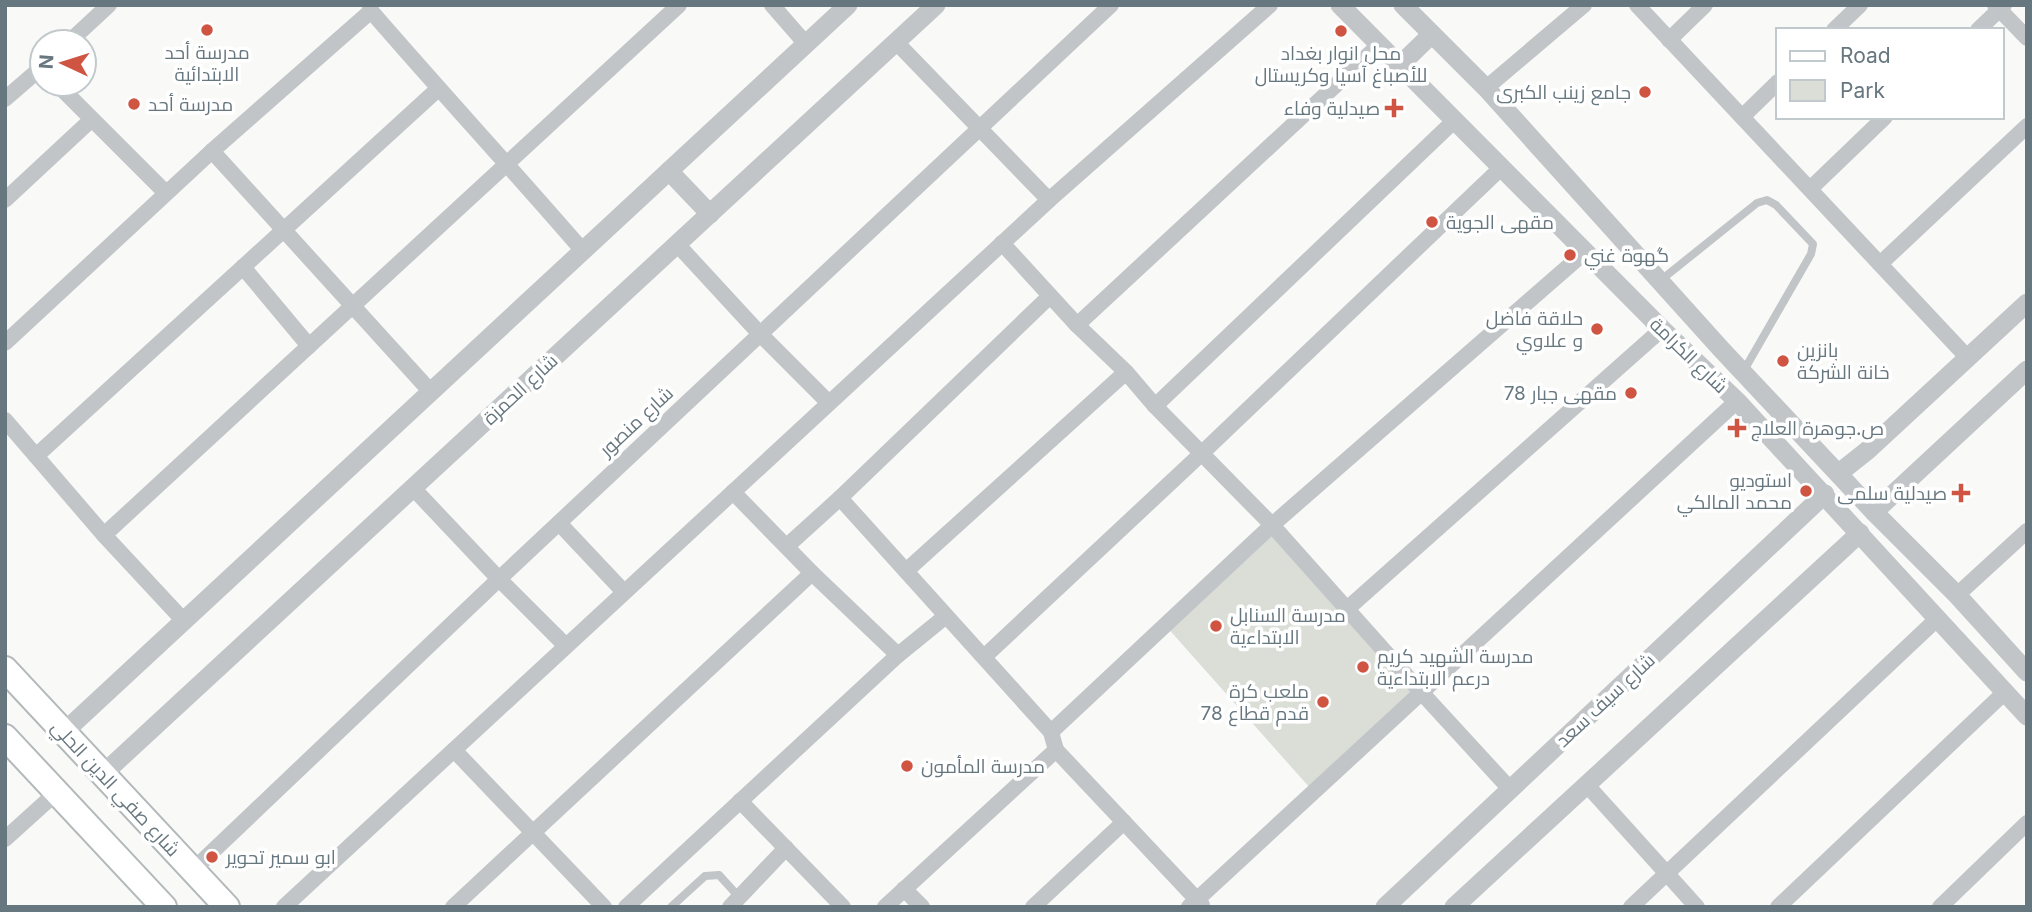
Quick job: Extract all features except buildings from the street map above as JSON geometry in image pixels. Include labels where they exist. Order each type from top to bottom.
[{"type":"main road","name":"شارع صفي الدين الحلي","points":[[5,668],[227,907]]},
{"type":"main road","points":[[5,737],[164,907]]},
{"type":"street","points":[[84,28],[109,5]]},
{"type":"street","points":[[104,535],[679,5]]},
{"type":"street","points":[[772,5],[806,44]]},
{"type":"street","points":[[64,732],[848,5]]},
{"type":"street","name":"شارع الحمزة","points":[[103,774],[936,5]]},
{"type":"street","name":"شارع منصور","points":[[193,870],[1111,5]]},
{"type":"street","points":[[284,907],[1049,200],[1270,5]]},
{"type":"street","name":"شارع الكرامة","points":[[1340,5],[1737,401],[2027,716]]},
{"type":"street","points":[[1486,88],[1584,5]]},
{"type":"street","points":[[1637,5],[1968,358]]},
{"type":"street","points":[[1669,40],[1705,5]]},
{"type":"street","points":[[1836,28],[1860,5]]},
{"type":"street","name":"شارع الكرامة","points":[[1405,6],[1486,88],[1743,373],[1874,512],[1957,595],[2027,672]]},
{"type":"street","points":[[1980,28],[1999,7],[2027,38]]},
{"type":"street","points":[[5,343],[370,8],[438,89],[583,251]]},
{"type":"street","points":[[1399,66],[1432,34]]},
{"type":"street","points":[[896,42],[1049,200]]},
{"type":"street","points":[[1077,325],[1379,45]]},
{"type":"street","points":[[5,99],[28,79]]},
{"type":"street","points":[[1742,117],[1776,84]]},
{"type":"street","points":[[36,456],[438,89]]},
{"type":"street","points":[[71,98],[166,193]]},
{"type":"street","points":[[1810,189],[1883,119]]},
{"type":"street","points":[[5,200],[92,120]]},
{"type":"street","points":[[1155,406],[1454,121]]},
{"type":"street","points":[[1880,264],[2027,126]]},
{"type":"street","points":[[212,151],[431,392]]},
{"type":"street","points":[[984,657],[1501,168]]},
{"type":"street","points":[[669,171],[710,214]]},
{"type":"street","points":[[1002,243],[1077,325],[1126,372],[1200,454],[1272,525],[1510,789]]},
{"type":"street","points":[[677,244],[760,334],[829,403]]},
{"type":"street","points":[[1051,732],[1272,525],[1585,252]]},
{"type":"street","points":[[243,267],[309,346]]},
{"type":"street","points":[[787,546],[1050,296]]},
{"type":"street","points":[[1839,473],[1868,450],[2027,303]]},
{"type":"street","points":[[1347,609],[1662,329]]},
{"type":"street","points":[[1874,512],[2027,370]]},
{"type":"street","points":[[906,571],[1126,372]]},
{"type":"street","points":[[840,498],[1051,732],[1056,750],[1196,904],[1737,401]]},
{"type":"street","points":[[5,420],[104,535],[184,621]]},
{"type":"street","points":[[413,488],[566,646]]},
{"type":"street","points":[[733,492],[812,573],[898,655]]},
{"type":"street","name":"شارع سيف سعد","points":[[1385,907],[1825,494]]},
{"type":"street","points":[[559,523],[624,592]]},
{"type":"street","points":[[1957,595],[2027,531]]},
{"type":"street","points":[[1454,907],[1860,533]]},
{"type":"street","points":[[453,907],[812,573]]},
{"type":"street","points":[[626,907],[898,655],[946,616]]},
{"type":"street","points":[[1631,907],[1938,618]]},
{"type":"street","points":[[1778,907],[2006,692]]},
{"type":"street","points":[[454,750],[604,907]]},
{"type":"street","points":[[885,907],[1056,750]]},
{"type":"street","points":[[1586,784],[1697,907]]},
{"type":"street","points":[[5,839],[57,792]]},
{"type":"street","points":[[740,801],[843,907]]},
{"type":"street","points":[[1033,907],[1124,822]]},
{"type":"street","points":[[1940,907],[2027,824]]},
{"type":"street","points":[[734,902],[786,848]]},
{"type":"street","points":[[904,889],[922,907]]},
{"type":"lane","points":[[1659,281],[1757,203],[1767,200],[1776,205],[1813,244],[1811,254],[1743,373]]},
{"type":"lane","points":[[671,907],[705,876],[719,875],[734,902]]},
{"type":"green space","points":[[1272,525],[1421,692],[1310,788],[1165,625]]},
{"type":"place","name":"مدرسة أحد الابتدائية","points":[[207,30]]},
{"type":"place","name":"محل انوار بغداد للأصباغ آسيا وكريستال","points":[[1341,31]]},
{"type":"place","name":"جامع زينب الكبرى","points":[[1645,92]]},
{"type":"place","name":"مدرسة أحد","points":[[134,104]]},
{"type":"place","name":"صيدلية وفاء","points":[[1394,108]]},
{"type":"place","name":"مقهى الجوية","points":[[1432,222]]},
{"type":"place","name":"گهوة غني","points":[[1570,255]]},
{"type":"place","name":"حلاقة فاضل و علاوي","points":[[1597,329]]},
{"type":"place","name":"بانزين خانة الشركة","points":[[1783,361]]},
{"type":"place","name":"مقهى جبار 78","points":[[1631,393]]},
{"type":"place","name":"ص.جوهرة العلاج","points":[[1737,428]]},
{"type":"place","name":"استوديو محمد المالكي","points":[[1806,491]]},
{"type":"place","name":"صيدلية سلمى","points":[[1961,493]]},
{"type":"place","name":"مدرسة السنابل الابتداءية","points":[[1216,626]]},
{"type":"place","name":"مدرسة الشهيد كريم درعم الابتداءية","points":[[1363,667]]},
{"type":"place","name":"ملعب كرة قدم قطاع 78","points":[[1323,702]]},
{"type":"place","name":"مدرسة المأمون","points":[[907,766]]},
{"type":"place","name":"ابو سمير تحوير","points":[[212,857]]}]
